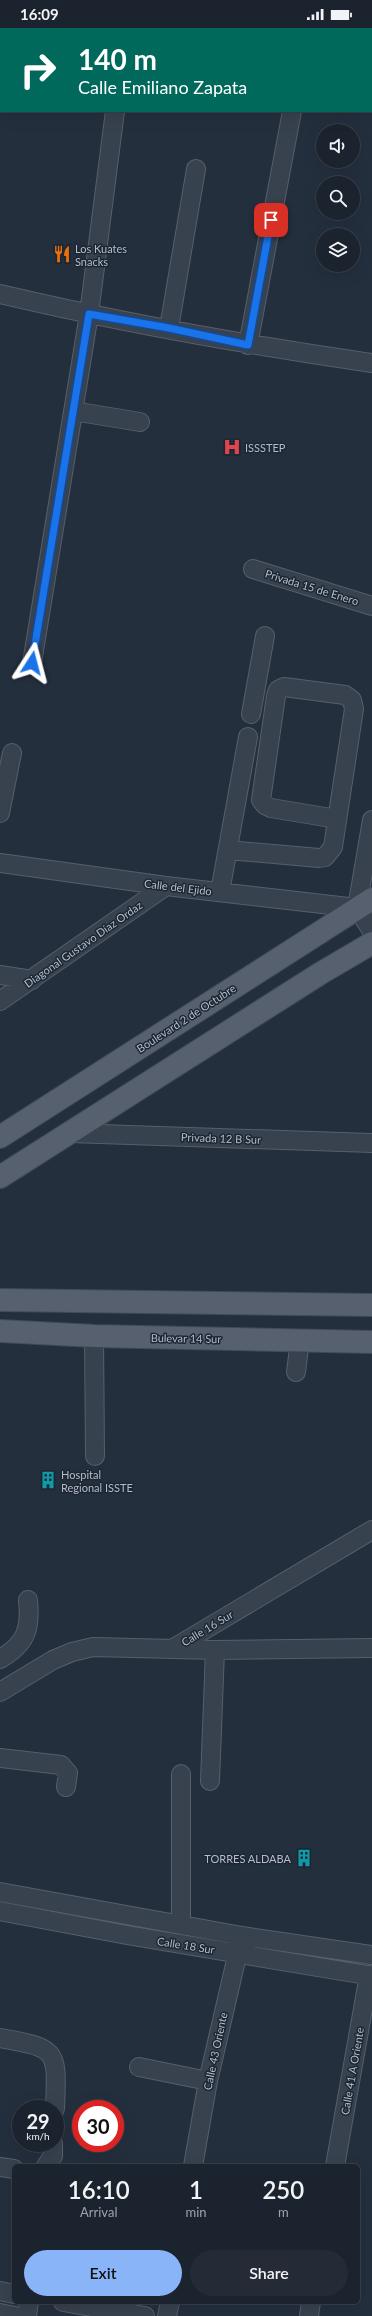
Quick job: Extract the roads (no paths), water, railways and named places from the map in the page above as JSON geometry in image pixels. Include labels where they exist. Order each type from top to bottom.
[{"type":"main road","name":"Boulevard 2 de Octubre","points":[[0,1137],[364,903]]},
{"type":"main road","points":[[0,1177],[70,1134],[321,973],[372,943]]},
{"type":"main road","points":[[0,1300],[372,1306]]},
{"type":"main road","name":"Bulevar 14 Sur","points":[[0,1331],[94,1336],[372,1342]]},
{"type":"street","points":[[32,663],[89,314],[115,112]]},
{"type":"street","points":[[248,345],[292,112]]},
{"type":"street","points":[[169,328],[196,169]]},
{"type":"street","points":[[0,294],[89,314],[169,328],[248,345],[372,363]]},
{"type":"street","points":[[73,411],[140,422]]},
{"type":"street","name":"Privada 15 de Enero","points":[[253,569],[372,606]]},
{"type":"street","points":[[251,714],[265,636]]},
{"type":"street","points":[[228,850],[325,857],[332,847],[337,819],[354,709],[352,700],[345,695],[284,687],[278,690],[276,696],[261,800],[265,805],[271,808],[337,819]]},
{"type":"street","points":[[220,892],[248,737]]},
{"type":"street","points":[[0,813],[12,754]]},
{"type":"street","points":[[372,820],[364,903],[372,931]]},
{"type":"street","name":"Calle del Ejido","points":[[0,863],[220,892],[364,903]]},
{"type":"street","name":"Diagonal Gustavo Díaz Ordaz","points":[[0,1001],[166,886]]},
{"type":"street","points":[[0,974],[32,980]]},
{"type":"street","name":"Privada 12 B Sur","points":[[70,1134],[372,1144]]},
{"type":"street","points":[[94,1336],[95,1456]]},
{"type":"street","points":[[296,1372],[300,1340]]},
{"type":"street","name":"Calle 16 Sur","points":[[172,1649],[372,1530]]},
{"type":"street","points":[[0,1659],[17,1649],[26,1632],[29,1614],[28,1600]]},
{"type":"street","points":[[0,1692],[53,1660],[72,1652],[93,1647],[172,1649]]},
{"type":"street","name":"Calle 16 Sur","points":[[172,1649],[215,1650],[372,1648]]},
{"type":"street","points":[[210,1781],[215,1650]]},
{"type":"street","points":[[0,1758],[61,1765],[68,1773],[66,1787]]},
{"type":"street","points":[[181,1774],[181,1925]]},
{"type":"street","name":"Calle 18 Sur","points":[[0,1892],[129,1917],[242,1936],[372,1955]]},
{"type":"street","name":"Calle 18 Sur","points":[[0,1911],[127,1935],[370,1975]]},
{"type":"street","points":[[127,1935],[129,1917]]},
{"type":"street","name":"Calle 43 Oriente","points":[[193,2164],[208,2081],[242,1936]]},
{"type":"street","name":"Calle 41 A Oriente","points":[[335,2164],[370,1975]]},
{"type":"street","points":[[0,2038],[32,2044],[48,2051],[56,2067],[55,2100]]},
{"type":"street","points":[[139,2067],[208,2081]]},
{"type":"street","points":[[0,2167],[12,2169]]},
{"type":"street","points":[[0,2291],[12,2294]]},
{"type":"street","points":[[27,2316],[29,2304]]},
{"type":"street","points":[[75,2304],[145,2316]]},
{"type":"street","points":[[167,2316],[170,2304]]},
{"type":"street","points":[[309,2316],[311,2304]]},
{"type":"street","points":[[0,2314],[15,2316]]},
{"type":"place","name":"Los Kuates Snacks","points":[[62,254]]},
{"type":"place","name":"ISSSTEP","points":[[232,447]]},
{"type":"place","name":"Hospital Regional ISSTE","points":[[48,1480]]},
{"type":"place","name":"TORRES ALDABA","points":[[304,1858]]}]
